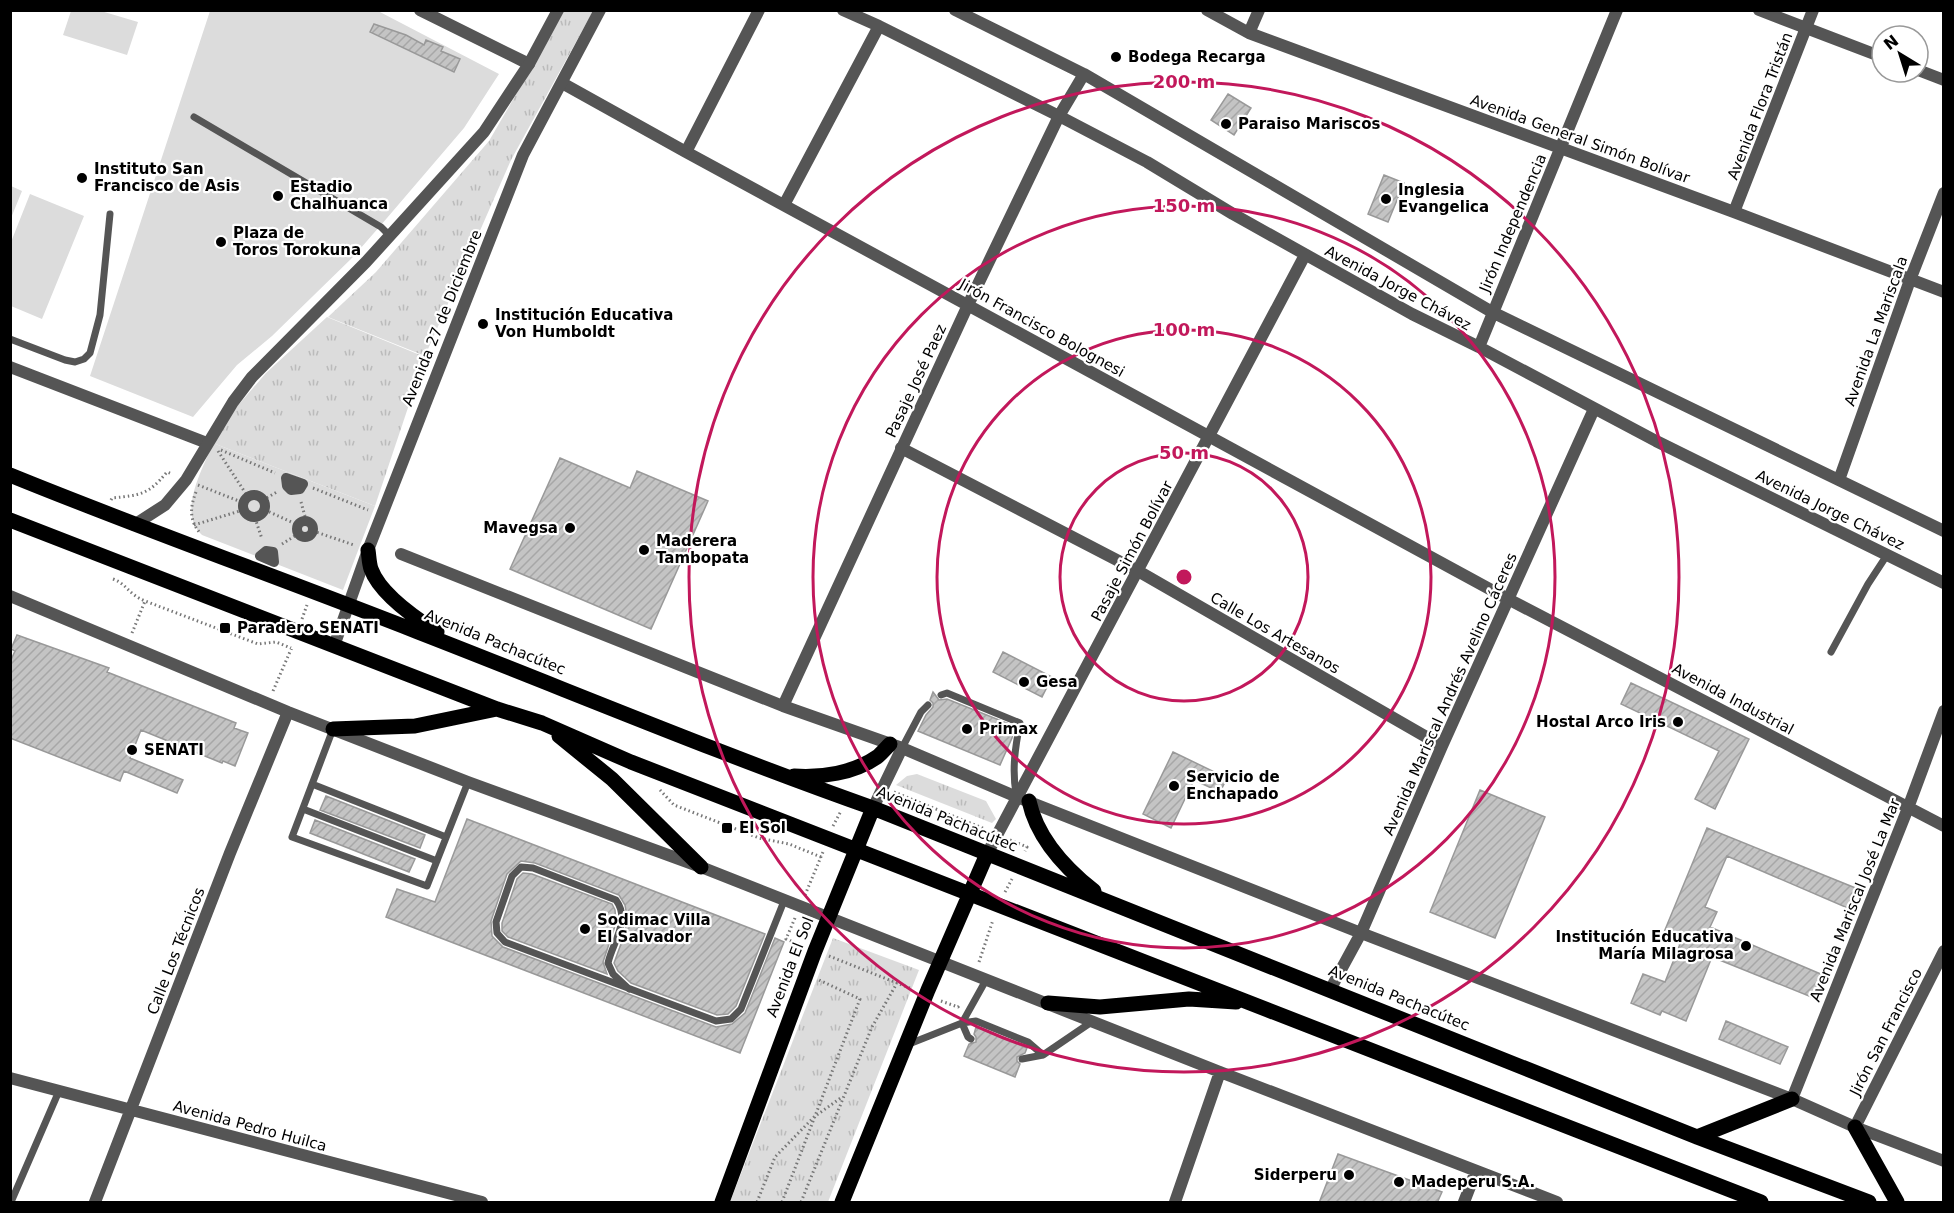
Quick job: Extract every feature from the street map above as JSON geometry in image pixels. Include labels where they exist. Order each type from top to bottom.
[{"type":"main road","name":"Avenida Pachacútec","points":[[10,475],[105,514],[349,604],[777,774],[873,808],[1697,1137],[1869,1203]]},
{"type":"main road","points":[[10,520],[497,709],[542,723],[631,762],[1761,1203]]},
{"type":"main road","points":[[368,550],[371,569],[383,588],[422,622],[465,650]]},
{"type":"main road","points":[[333,729],[415,726],[497,709]]},
{"type":"main road","points":[[542,723],[612,780],[701,867]]},
{"type":"main road","points":[[777,774],[815,776],[844,771],[896,746]]},
{"type":"main road","points":[[1023,799],[1052,850],[1071,871],[1106,900]]},
{"type":"main road","name":"Avenida El Sol","points":[[722,1203],[815,951],[873,808]]},
{"type":"main road","points":[[842,1203],[926,995],[987,854]]},
{"type":"main road","points":[[1048,1003],[1100,1007],[1189,999],[1250,1002]]},
{"type":"main road","points":[[1697,1137],[1792,1099]]},
{"type":"main road","points":[[1855,1127],[1897,1203]]},
{"type":"street","points":[[420,10],[529,64]]},
{"type":"street","points":[[134,525],[165,505],[186,480],[211,445],[233,402],[252,377],[390,236],[484,132],[529,64],[558,10]]},
{"type":"street","name":"Avenida 27 de Diciembre","points":[[334,646],[368,550],[523,155],[600,10]]},
{"type":"street","points":[[686,152],[759,10]]},
{"type":"street","name":"Avenida Jorge Chávez","points":[[843,10],[1147,162],[1305,255],[1594,409],[1944,583]]},
{"type":"street","name":"Avenida Jorge Chávez","points":[[955,10],[1084,74],[1492,312],[1944,531]]},
{"type":"street","name":"Avenida General Simón Bolívar","points":[[1207,10],[1249,33],[1944,292]]},
{"type":"street","points":[[1249,33],[1258,10]]},
{"type":"street","name":"Jirón Independencia","points":[[1479,347],[1617,10]]},
{"type":"street","points":[[1759,10],[1870,53]]},
{"type":"street","name":"Avenida Flora Tristán","points":[[1734,212],[1813,10]]},
{"type":"street","points":[[784,205],[879,26]]},
{"type":"street","name":"Pasaje José Paez","points":[[783,706],[968,305],[1059,116],[1084,74]]},
{"type":"street","name":"Jirón Francisco Bolognesi","points":[[562,82],[686,152],[1508,599]]},
{"type":"street","name":"Avenida La Mariscala","points":[[1839,480],[1910,280],[1944,193]]},
{"type":"street","name":"Pasaje Simón Bolívar","points":[[1023,799],[1138,571],[1305,255]]},
{"type":"street","points":[[10,367],[211,445]]},
{"type":"street","name":"Avenida Mariscal Andrés Avelino Cáceres","points":[[1330,990],[1361,933],[1442,746],[1594,409]]},
{"type":"street","name":"Calle Los Artesanos","points":[[901,448],[1138,571],[1442,746]]},
{"type":"street","points":[[286,478],[300,487]]},
{"type":"street","points":[[255,495],[261,497],[265,502],[265,510],[255,518],[248,516],[245,503],[255,495]]},
{"type":"street","points":[[301,526],[312,524],[313,531]]},
{"type":"street","points":[[401,554],[783,706],[896,746],[1361,933],[1792,1099],[1855,1127],[1944,1161]]},
{"type":"street","points":[[10,596],[288,712],[468,782],[701,867],[1557,1203]]},
{"type":"street","name":"Avenida Industrial","points":[[1508,599],[1944,826]]},
{"type":"street","name":"Avenida Mariscal José La Mar","points":[[1792,1099],[1908,808],[1944,711]]},
{"type":"street","name":"Calle Los Técnicos","points":[[96,1203],[230,853],[288,712]]},
{"type":"street","name":"Avenida El Sol","points":[[873,808],[896,746]]},
{"type":"street","points":[[987,854],[997,834],[1023,799]]},
{"type":"street","name":"Jirón San Francisco","points":[[1855,1127],[1944,951]]},
{"type":"street","points":[[1175,1203],[1220,1072]]},
{"type":"street","name":"Avenida Pedro Huilca","points":[[10,1078],[482,1203]]},
{"type":"street","points":[[1464,1203],[1476,1171]]},
{"type":"lane","points":[[194,117],[381,227],[390,236]]},
{"type":"lane","points":[[10,339],[75,362],[84,359],[90,353],[100,315],[110,214]]},
{"type":"lane","points":[[1831,652],[1868,584],[1887,555]]},
{"type":"lane","points":[[941,695],[947,693],[1020,723],[1011,748],[1013,774],[1023,799]]},
{"type":"lane","points":[[896,746],[928,705]]},
{"type":"lane","points":[[333,729],[292,837],[427,886],[468,782]]},
{"type":"lane","points":[[312,784],[446,837]]},
{"type":"lane","points":[[303,809],[437,861]]},
{"type":"lane","points":[[629,989],[613,974],[608,963],[623,919],[622,908],[616,900],[533,868],[521,867],[512,876],[496,922],[497,933],[505,942],[629,989],[716,1021],[731,1018],[741,1009],[784,901]]},
{"type":"lane","points":[[962,1023],[986,980]]},
{"type":"lane","points":[[906,1045],[962,1023],[976,1021],[1028,1042],[1043,1055]]},
{"type":"lane","points":[[1022,1059],[1043,1055],[1093,1021]]},
{"type":"lane","points":[[962,1023],[971,1039]]},
{"type":"lane","points":[[11,1203],[59,1091]]},
{"type":"path","points":[[211,445],[211,457]]},
{"type":"path","points":[[211,445],[286,478]]},
{"type":"path","points":[[211,445],[245,503]]},
{"type":"path","points":[[105,514],[112,498],[138,495],[154,487],[167,472],[245,503]]},
{"type":"path","points":[[202,534],[194,525],[191,503],[203,476]]},
{"type":"path","points":[[301,526],[300,487],[371,511],[367,520]]},
{"type":"path","points":[[194,525],[245,503]]},
{"type":"path","points":[[265,510],[301,526]]},
{"type":"path","points":[[255,518],[268,551],[301,526]]},
{"type":"path","points":[[313,531],[368,550]]},
{"type":"path","points":[[112,578],[121,582],[132,596],[258,644],[276,642],[291,648]]},
{"type":"path","points":[[268,704],[298,632],[312,591]]},
{"type":"path","points":[[127,645],[145,601]]},
{"type":"path","points":[[652,783],[674,805],[759,838],[789,844],[821,858]]},
{"type":"path","points":[[882,787],[1027,847],[999,904],[974,975]]},
{"type":"path","points":[[847,799],[826,838],[821,858],[786,939],[958,1008],[962,999]]},
{"type":"path","points":[[782,1203],[860,999],[806,975]]},
{"type":"path","points":[[801,1203],[872,1027],[897,983]]},
{"type":"path","points":[[757,1203],[775,1157],[814,1118],[843,1097]]},
{"type":"green space","points":[[71,11],[101,11],[138,22],[127,55],[63,35]]},
{"type":"green space","name":"Estadio Chalhuanca","points":[[210,11],[378,11],[499,74],[464,128],[353,257],[272,336],[237,365],[193,417],[90,376]]},
{"type":"green space","points":[[563,11],[593,11],[511,160],[425,356],[328,317],[376,272],[489,141]]},
{"type":"green space","points":[[11,186],[22,191],[11,218]]},
{"type":"green space","points":[[30,194],[84,216],[42,319],[11,306],[11,242]]},
{"type":"green space","points":[[327,317],[425,357],[375,506],[213,443],[235,409],[266,373]]},
{"type":"green space","points":[[213,443],[375,506],[343,590],[202,535],[195,526],[192,503],[194,490]]},
{"type":"green space","points":[[917,774],[986,801],[996,819],[992,823],[896,785],[907,776]]},
{"type":"green space","points":[[833,938],[919,970],[828,1202],[730,1202]]},
{"type":"building","points":[[374,24],[406,35],[424,45],[426,40],[443,47],[441,51],[460,59],[454,72],[370,32]]},
{"type":"building","points":[[1228,94],[1251,108],[1234,135],[1211,120]]},
{"type":"building","name":"Inglesia Evangelica","points":[[1384,175],[1404,183],[1388,222],[1368,214]]},
{"type":"building","points":[[560,458],[630,488],[637,471],[708,501],[651,629],[510,569]]},
{"type":"building","points":[[17,635],[109,668],[107,672],[236,723],[234,728],[248,733],[235,766],[223,761],[222,763],[141,730],[130,758],[183,780],[177,793],[124,771],[120,781],[10,738],[10,662],[15,651],[11,649]]},
{"type":"building","points":[[1003,652],[1052,677],[1042,697],[993,672]]},
{"type":"building","points":[[1631,683],[1749,739],[1715,809],[1695,799],[1719,751],[1621,704]]},
{"type":"building","name":"Primax","points":[[933,692],[939,700],[947,699],[1014,726],[1012,738],[1000,765],[918,731],[933,707],[930,700]]},
{"type":"building","name":"Servicio de Enchapado","points":[[1173,752],[1227,778],[1220,792],[1194,780],[1171,828],[1143,814]]},
{"type":"building","points":[[1480,790],[1545,817],[1495,938],[1430,912]]},
{"type":"building","points":[[326,796],[425,835],[420,848],[320,810]]},
{"type":"building","name":"Sodimac Villa El Salvador","points":[[467,819],[765,934],[736,1006],[728,1014],[717,1015],[631,983],[618,971],[614,963],[625,933],[627,916],[625,905],[619,895],[535,863],[521,861],[507,874],[491,921],[492,936],[503,947],[716,1027],[732,1024],[745,1013],[775,938],[784,942],[740,1053],[386,917],[397,889],[435,902]]},
{"type":"building","points":[[315,820],[415,859],[409,872],[310,833]]},
{"type":"building","points":[[1707,828],[1858,889],[1850,909],[1727,856],[1705,907],[1717,912],[1710,927],[1823,975],[1814,998],[1712,957],[1686,1021],[1662,1011],[1660,1015],[1631,1003],[1643,974],[1665,982],[1680,944],[1662,937]]},
{"type":"building","points":[[523,873],[532,874],[612,904],[616,923],[603,962],[607,974],[508,937],[502,931],[502,923],[517,879]]},
{"type":"building","points":[[1726,1021],[1788,1047],[1780,1064],[1719,1039]]},
{"type":"building","points":[[976,1027],[1027,1048],[1025,1053],[1017,1057],[1020,1064],[1015,1077],[964,1056],[969,1044],[976,1042],[974,1034]]},
{"type":"building","points":[[1338,1154],[1442,1192],[1437,1203],[1319,1203]]},
{"type":"place","name":"Bodega Recarga","points":[[1116,57]]},
{"type":"place","name":"Paraiso Mariscos","points":[[1226,124]]},
{"type":"place","name":"Instituto San Francisco de Asis","points":[[82,178]]},
{"type":"place","name":"Estadio Chalhuanca","points":[[278,196]]},
{"type":"place","name":"Inglesia Evangelica","points":[[1386,199]]},
{"type":"place","name":"Plaza de Toros Torokuna","points":[[221,242]]},
{"type":"place","name":"Institución Educativa Von Humboldt","points":[[483,324]]},
{"type":"place","name":"Mavegsa","points":[[570,528]]},
{"type":"place","name":"Maderera Tambopata","points":[[644,550]]},
{"type":"place","name":"Paradero SENATI","points":[[225,628]]},
{"type":"place","name":"Gesa","points":[[1024,682]]},
{"type":"place","name":"Hostal Arco Iris","points":[[1678,722]]},
{"type":"place","name":"Primax","points":[[967,729]]},
{"type":"place","name":"SENATI","points":[[132,750]]},
{"type":"place","name":"Servicio de Enchapado","points":[[1174,786]]},
{"type":"place","name":"El Sol","points":[[727,828]]},
{"type":"place","name":"Sodimac Villa El Salvador","points":[[585,929]]},
{"type":"place","name":"Institución Educativa María Milagrosa","points":[[1746,946]]},
{"type":"place","name":"Siderperu","points":[[1349,1175]]},
{"type":"place","name":"Madeperu S.A.","points":[[1399,1182]]}]
